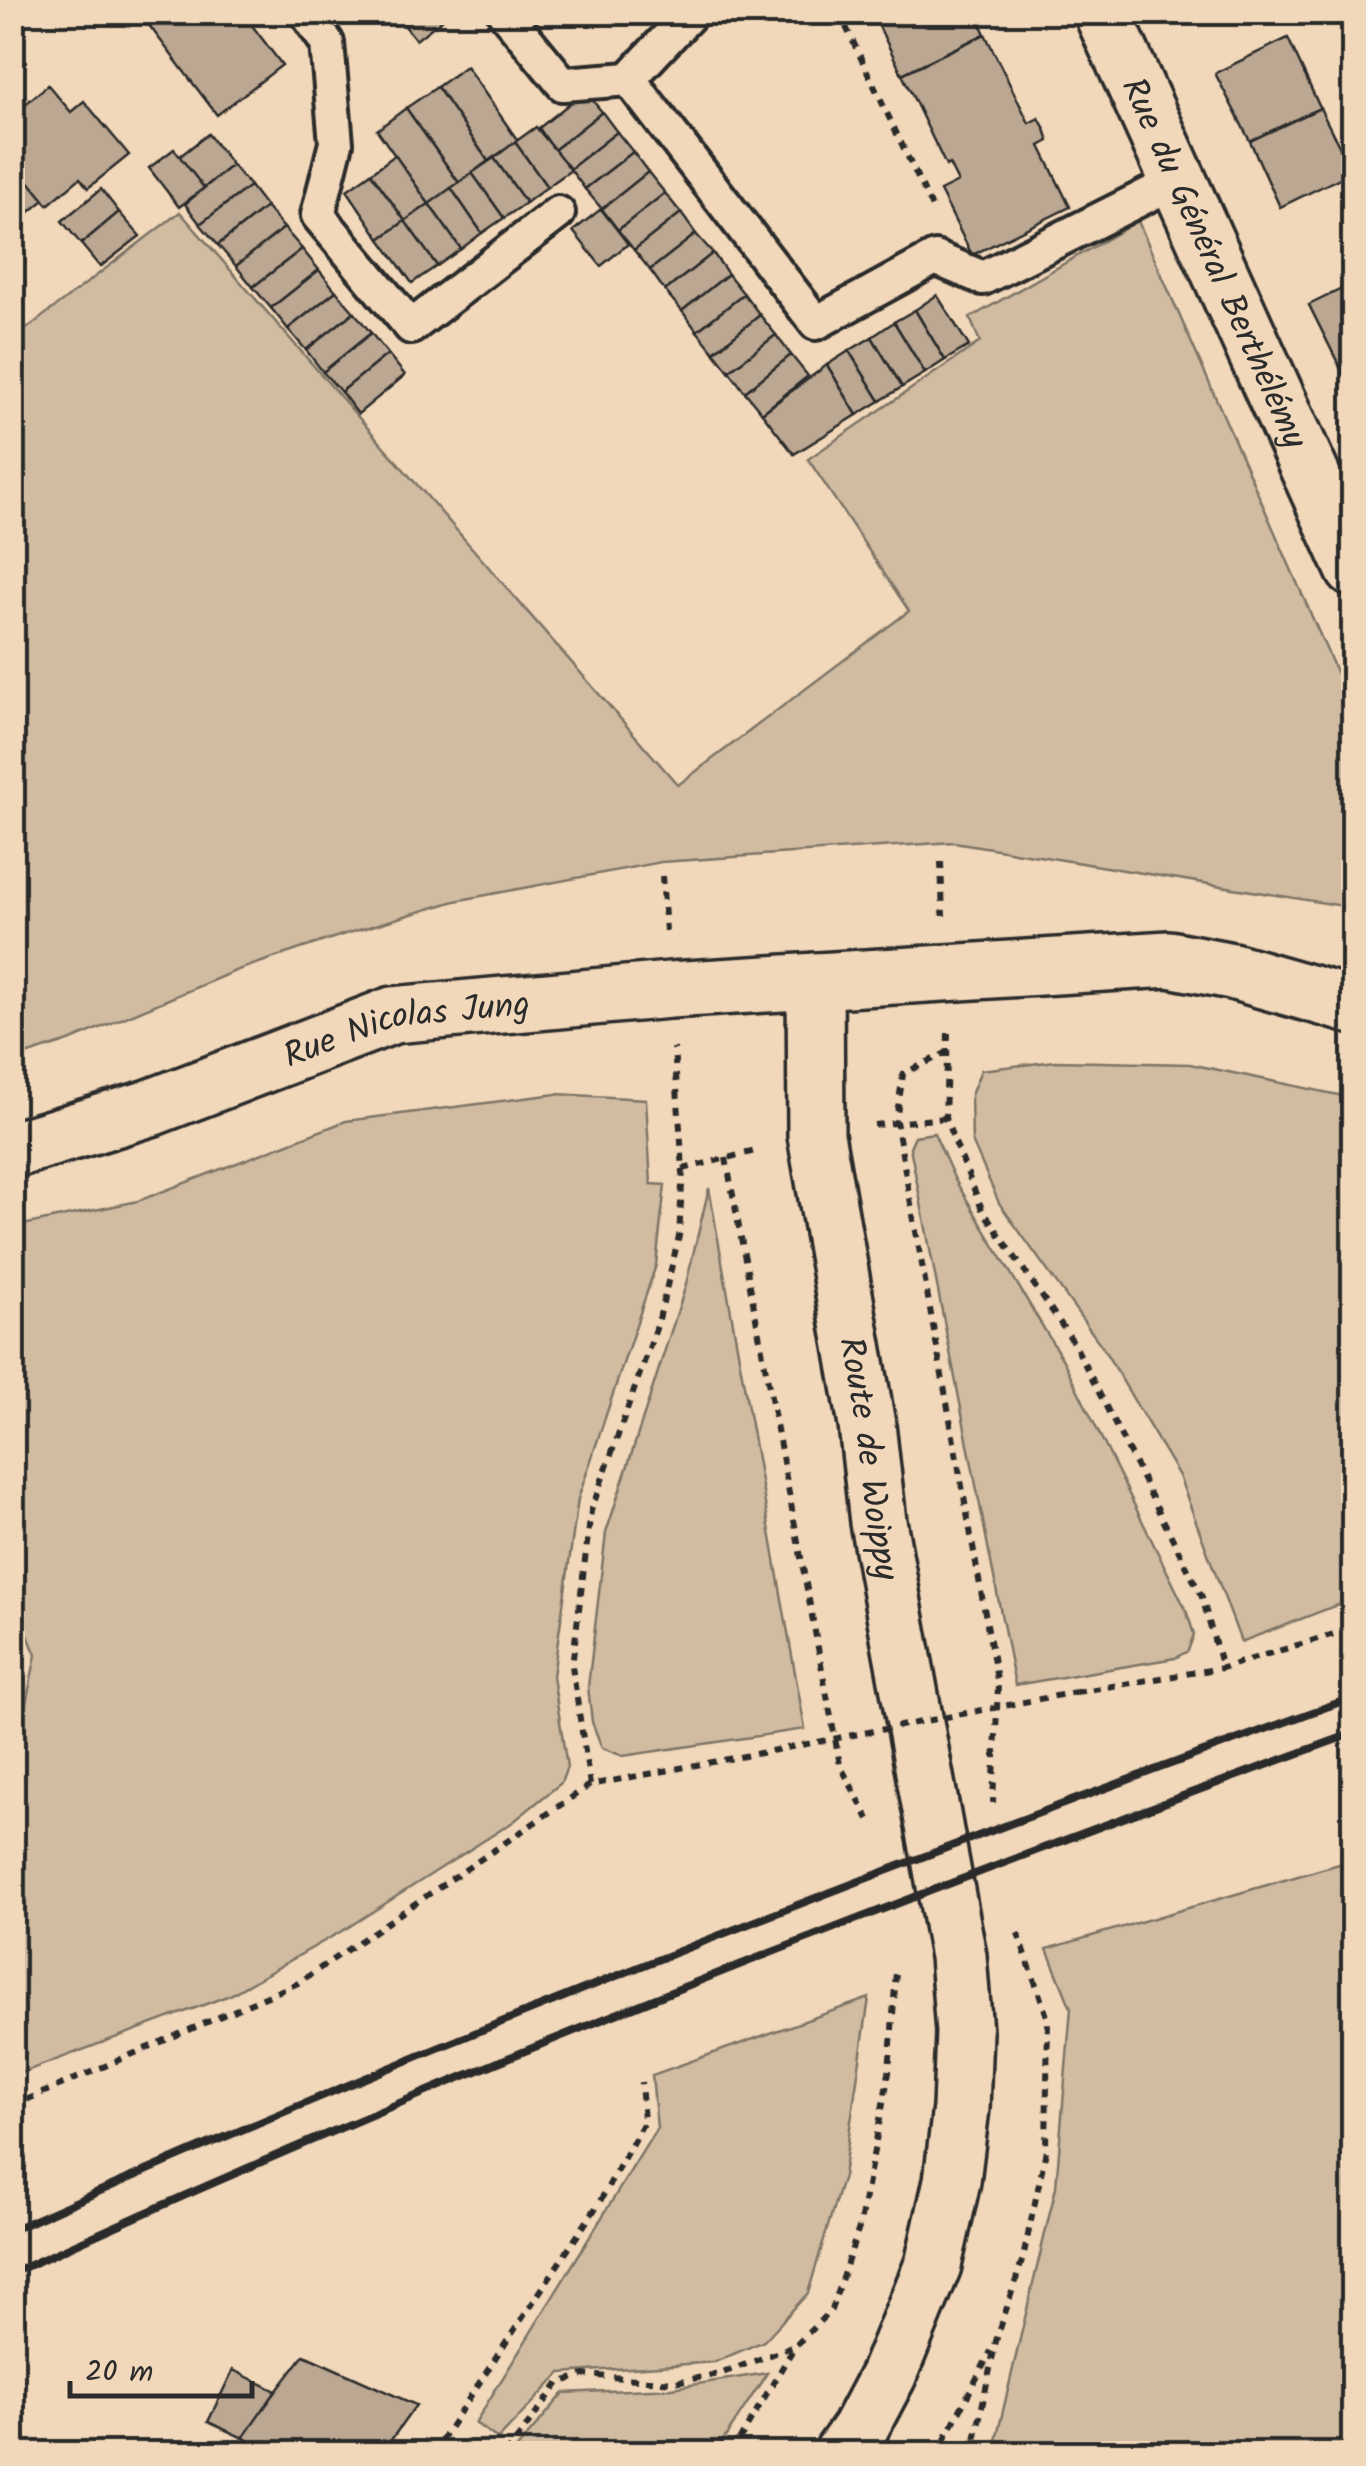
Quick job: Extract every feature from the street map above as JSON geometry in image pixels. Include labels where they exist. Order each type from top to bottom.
[{"type":"main road","name":"Rue du Général Berthélémy","points":[[1102,12],[1354,569]]},
{"type":"main road","points":[[814,981],[1169,959],[1232,971],[1354,1006]]},
{"type":"main road","name":"Rue Nicolas Jung","points":[[12,1150],[150,1108],[393,1015],[814,981]]},
{"type":"main road","name":"Route de Woippy","points":[[814,981],[816,1135],[868,1425],[878,1522],[958,1956],[964,2032],[961,2108],[952,2181],[933,2265],[888,2376],[842,2454]]},
{"type":"lane","points":[[306,12],[327,43],[336,143],[318,215],[411,327],[558,213]]},
{"type":"lane","points":[[504,12],[562,84],[628,79],[692,12]]},
{"type":"lane","points":[[628,79],[816,323],[936,258],[983,278],[1178,180]]},
{"type":"path","points":[[838,12],[934,213],[936,258]]},
{"type":"path","points":[[1343,936],[1354,926]]},
{"type":"path","points":[[948,1052],[903,1074],[896,1121],[998,1685],[993,1815]]},
{"type":"path","points":[[858,1128],[945,1118],[982,1210],[1083,1360],[1202,1597],[1222,1668]]},
{"type":"path","points":[[590,1785],[572,1666],[591,1511],[658,1324],[679,1236],[683,1169],[762,1149]]},
{"type":"path","points":[[726,1158],[840,1765],[872,1823]]},
{"type":"path","points":[[12,2106],[298,1984],[590,1785],[1222,1668],[1354,1628]]},
{"type":"path","points":[[972,2454],[996,2341],[1023,2258],[1046,2151],[1048,2019],[1016,1928]]},
{"type":"path","points":[[732,2454],[795,2346],[831,2310],[859,2228],[889,2072],[898,1959]]},
{"type":"path","points":[[432,2454],[599,2204],[644,2122],[640,2082]]},
{"type":"path","points":[[937,2454],[996,2341]]},
{"type":"path","points":[[506,2454],[559,2383],[584,2375],[675,2382],[720,2374],[795,2346]]},
{"type":"shaded area","points":[[180,212],[678,785],[909,611],[808,459],[980,342],[970,318],[1138,221],[1353,710],[1353,902],[1349,907],[954,842],[661,862],[455,901],[342,935],[235,971],[69,1041],[13,1059],[13,339]]},
{"type":"shaded area","points":[[1056,1061],[1190,1064],[1353,1098],[1353,1599],[1241,1642],[1179,1476],[1103,1348],[999,1203],[972,1141],[971,1095],[981,1070]]},
{"type":"shaded area","points":[[556,1094],[646,1099],[651,1184],[665,1185],[656,1265],[578,1499],[553,1676],[567,1767],[561,1783],[513,1822],[347,1928],[230,1995],[13,2076],[13,1752],[36,1655],[13,1598],[13,1227],[138,1201],[346,1121]]},
{"type":"shaded area","points":[[934,1133],[955,1180],[1064,1362],[1186,1610],[1194,1634],[1188,1651],[1175,1658],[1015,1685],[910,1147],[915,1136]]},
{"type":"shaded area","points":[[709,1188],[805,1729],[623,1756],[602,1748],[592,1722],[588,1687],[606,1533],[685,1288]]},
{"type":"shaded area","points":[[1353,1860],[1353,2453],[993,2453],[1056,2187],[1071,2008],[1047,1949]]},
{"type":"shaded area","points":[[869,1998],[843,2176],[808,2293],[764,2341],[715,2362],[561,2373],[498,2439],[475,2423],[657,2128],[652,2075]]},
{"type":"shaded area","points":[[767,2373],[715,2453],[513,2453],[564,2393],[672,2388]]},
{"type":"building","points":[[139,12],[242,12],[282,65],[217,115]]},
{"type":"building","points":[[394,12],[446,12],[448,15],[416,40]]},
{"type":"building","points":[[872,12],[975,12],[985,34],[902,74]]},
{"type":"building","points":[[985,34],[1029,123],[1039,118],[1045,129],[1049,141],[1040,146],[1070,207],[972,255],[940,191],[958,182],[949,164],[946,166],[902,74]]},
{"type":"building","points":[[1288,38],[1320,108],[1250,141],[1215,73]]},
{"type":"building","points":[[466,66],[518,141],[488,161],[437,87]]},
{"type":"building","points":[[48,85],[71,112],[84,101],[129,155],[88,188],[80,178],[48,205],[12,161],[12,115]]},
{"type":"building","points":[[437,87],[488,161],[459,183],[406,108]]},
{"type":"building","points":[[585,91],[602,112],[554,150],[539,128]]},
{"type":"building","points":[[406,108],[459,183],[429,204],[377,130]]},
{"type":"building","points":[[1320,108],[1352,172],[1280,207],[1250,141]]},
{"type":"building","points":[[602,112],[617,132],[570,169],[554,150]]},
{"type":"building","points":[[536,127],[571,170],[547,187],[515,142]]},
{"type":"building","points":[[617,132],[633,152],[585,189],[570,169]]},
{"type":"building","points":[[208,134],[232,165],[204,188],[179,157]]},
{"type":"building","points":[[515,142],[547,187],[526,203],[494,158]]},
{"type":"building","points":[[174,149],[204,188],[179,207],[149,168]]},
{"type":"building","points":[[633,152],[648,172],[602,209],[585,189]]},
{"type":"building","points":[[395,155],[429,204],[405,221],[371,173]]},
{"type":"building","points":[[494,158],[526,203],[504,218],[472,173]]},
{"type":"building","points":[[12,161],[44,200],[12,226]]},
{"type":"building","points":[[232,165],[250,186],[200,224],[185,204]]},
{"type":"building","points":[[648,172],[665,193],[618,230],[602,209]]},
{"type":"building","points":[[371,173],[405,221],[380,239],[347,190]]},
{"type":"building","points":[[472,173],[504,218],[482,233],[451,188]]},
{"type":"building","points":[[250,186],[266,207],[218,245],[200,224]]},
{"type":"building","points":[[451,188],[482,233],[461,249],[429,204]]},
{"type":"building","points":[[101,189],[119,212],[81,244],[62,221]]},
{"type":"building","points":[[665,193],[681,213],[634,250],[618,230]]},
{"type":"building","points":[[429,204],[461,249],[437,266],[405,221]]},
{"type":"building","points":[[266,207],[284,228],[236,266],[218,245]]},
{"type":"building","points":[[601,209],[628,244],[601,266],[573,231]]},
{"type":"building","points":[[119,212],[140,236],[100,267],[81,244]]},
{"type":"building","points":[[681,213],[696,234],[650,270],[634,250]]},
{"type":"building","points":[[405,221],[437,266],[412,283],[380,239]]},
{"type":"building","points":[[284,228],[302,249],[253,287],[236,266]]},
{"type":"building","points":[[696,234],[713,253],[665,291],[650,270]]},
{"type":"building","points":[[302,249],[319,270],[271,308],[253,287]]},
{"type":"building","points":[[713,253],[728,274],[682,311],[665,291]]},
{"type":"building","points":[[319,270],[336,291],[288,329],[271,308]]},
{"type":"building","points":[[728,274],[744,294],[697,331],[682,311]]},
{"type":"building","points":[[1354,283],[1354,363],[1341,369],[1309,305]]},
{"type":"building","points":[[336,291],[354,312],[306,350],[288,329]]},
{"type":"building","points":[[744,294],[760,315],[714,352],[697,331]]},
{"type":"building","points":[[937,295],[969,346],[945,360],[915,310]]},
{"type":"building","points":[[915,310],[945,360],[925,373],[894,322]]},
{"type":"building","points":[[354,312],[371,333],[323,372],[306,350]]},
{"type":"building","points":[[760,315],[776,335],[729,371],[714,352]]},
{"type":"building","points":[[894,322],[925,373],[902,387],[872,337]]},
{"type":"building","points":[[371,333],[388,354],[341,392],[323,372]]},
{"type":"building","points":[[776,335],[791,355],[745,392],[729,371]]},
{"type":"building","points":[[872,337],[902,387],[880,401],[849,351]]},
{"type":"building","points":[[849,351],[880,401],[857,415],[827,365]]},
{"type":"building","points":[[388,354],[405,375],[358,414],[341,392]]},
{"type":"building","points":[[791,355],[808,376],[762,413],[745,392]]},
{"type":"building","points":[[1354,363],[1354,393],[1341,369]]},
{"type":"building","points":[[827,365],[857,415],[794,454],[762,413]]},
{"type":"building","points":[[304,2355],[416,2405],[381,2454],[266,2454],[242,2436]]},
{"type":"building","points":[[233,2370],[276,2391],[243,2438],[208,2422]]},
{"type":"railway","points":[[12,2230],[510,2018],[1015,1822],[1354,1697]]},
{"type":"railway","points":[[12,2273],[510,2057],[846,1923],[1354,1733]]}]
